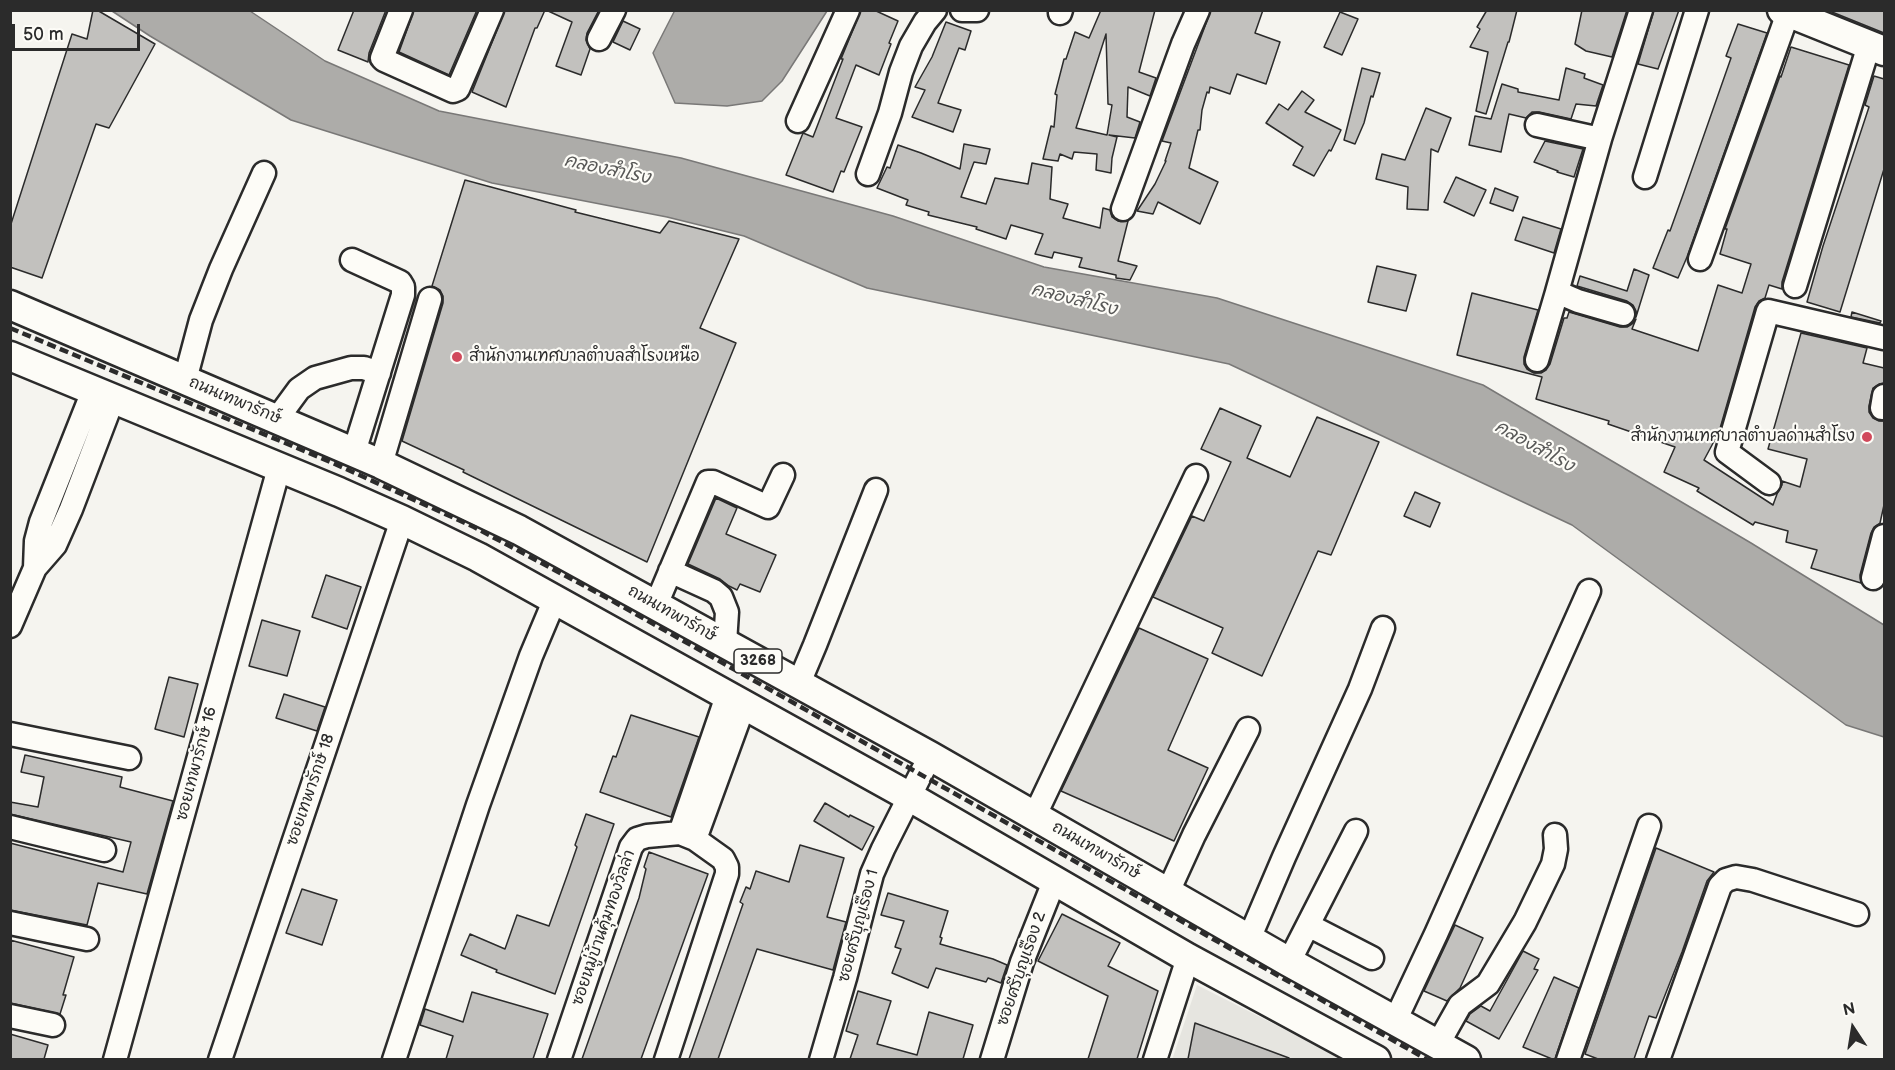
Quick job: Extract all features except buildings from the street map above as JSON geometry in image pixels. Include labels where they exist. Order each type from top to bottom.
[{"type":"main road","points":[[1785,12],[1877,48]]},
{"type":"main road","name":"ถนนเทพารักษ์","points":[[10,305],[354,452],[519,530],[930,756],[1289,962],[1466,1059]]},
{"type":"main road","name":"3268","points":[[10,356],[402,520],[478,557],[910,797],[1188,958],[1376,1059]]},
{"type":"street","points":[[401,10],[382,58],[453,91],[458,89],[492,10]]},
{"type":"street","points":[[599,39],[614,10]]},
{"type":"street","points":[[798,121],[848,10]]},
{"type":"street","points":[[868,174],[911,46],[935,10]]},
{"type":"street","points":[[962,10],[977,10]]},
{"type":"street","points":[[1123,209],[1198,10]]},
{"type":"street","points":[[1537,360],[1600,139],[1641,10]]},
{"type":"street","points":[[1644,177],[1697,10]]},
{"type":"street","points":[[1700,259],[1785,12]]},
{"type":"street","points":[[1795,286],[1877,48]]},
{"type":"street","points":[[1537,124],[1600,139]]},
{"type":"street","points":[[185,380],[201,320],[221,268],[264,173]]},
{"type":"street","points":[[352,260],[400,282],[404,287],[354,452]]},
{"type":"street","points":[[1557,292],[1578,301],[1623,314]]},
{"type":"street","points":[[381,464],[430,299]]},
{"type":"street","points":[[1769,483],[1727,452],[1768,311],[1884,339]]},
{"type":"street","points":[[277,419],[299,389],[315,378],[351,368],[364,368],[379,373]]},
{"type":"street","points":[[10,626],[35,568],[55,545],[67,518],[103,395]]},
{"type":"street","name":"ซอยเทพารักษ์ 16","points":[[115,1059],[279,468]]},
{"type":"street","points":[[656,605],[708,482],[768,507],[783,475]]},
{"type":"street","points":[[1035,815],[1196,476]]},
{"type":"street","points":[[798,683],[876,490]]},
{"type":"street","name":"ซอยเทพารักษ์ 18","points":[[220,1059],[402,520]]},
{"type":"street","points":[[1873,578],[1884,536]]},
{"type":"street","points":[[670,572],[714,591],[721,597],[727,612],[724,642]]},
{"type":"street","points":[[1395,1021],[1589,591]]},
{"type":"street","points":[[394,1059],[478,805],[531,656],[555,598]]},
{"type":"street","points":[[1249,939],[1360,689],[1383,628]]},
{"type":"street","points":[[666,1059],[727,874],[727,867],[723,859],[688,836],[736,701]]},
{"type":"street","points":[[1168,892],[1248,729]]},
{"type":"street","points":[[10,734],[129,758]]},
{"type":"street","name":"ซอยศรีบุญเรือง 1","points":[[821,1059],[872,874],[930,756]]},
{"type":"street","points":[[1568,1059],[1649,826]]},
{"type":"street","points":[[10,827],[104,850]]},
{"type":"street","points":[[1289,962],[1356,831]]},
{"type":"street","points":[[1438,1044],[1460,1005],[1488,984],[1525,922],[1553,864],[1556,849],[1555,835]]},
{"type":"street","name":"ซอยหมู่บ้านคุ้มทองวิลล่า","points":[[559,1059],[631,847],[637,839],[647,836],[688,836]]},
{"type":"street","points":[[1658,1059],[1720,886],[1726,880],[1736,878],[1753,880],[1857,914]]},
{"type":"street","name":"ซอยศรีบุญเรือง 2","points":[[992,1059],[1022,962],[1055,879]]},
{"type":"street","points":[[10,923],[87,939]]},
{"type":"street","points":[[1308,925],[1372,958]]},
{"type":"street","points":[[1155,1059],[1188,958]]},
{"type":"street","points":[[10,1016],[53,1025]]},
{"type":"shaded area","points":[[1197,985],[1343,1059],[1172,1060]]},
{"type":"water","points":[[675,10],[827,11],[782,81],[762,101],[727,106],[675,103],[653,53]]},
{"type":"water","name":"คลองสำโรง","points":[[112,11],[250,11],[325,61],[439,111],[681,158],[893,216],[1044,267],[1217,298],[1483,385],[1751,543],[1884,625],[1884,737],[1846,725],[1572,525],[1229,364],[867,288],[744,236],[667,217],[492,183],[291,120]]},
{"type":"railway","points":[[10,328],[333,463],[474,527],[609,599],[1428,1060]]},
{"type":"place","name":"สำนักงานเทศบาลตำบลสำโรงเหนือ","points":[[457,357]]},
{"type":"place","name":"สำนักงานเทศบาลตำบลด่านสำโรง","points":[[1867,437]]}]
